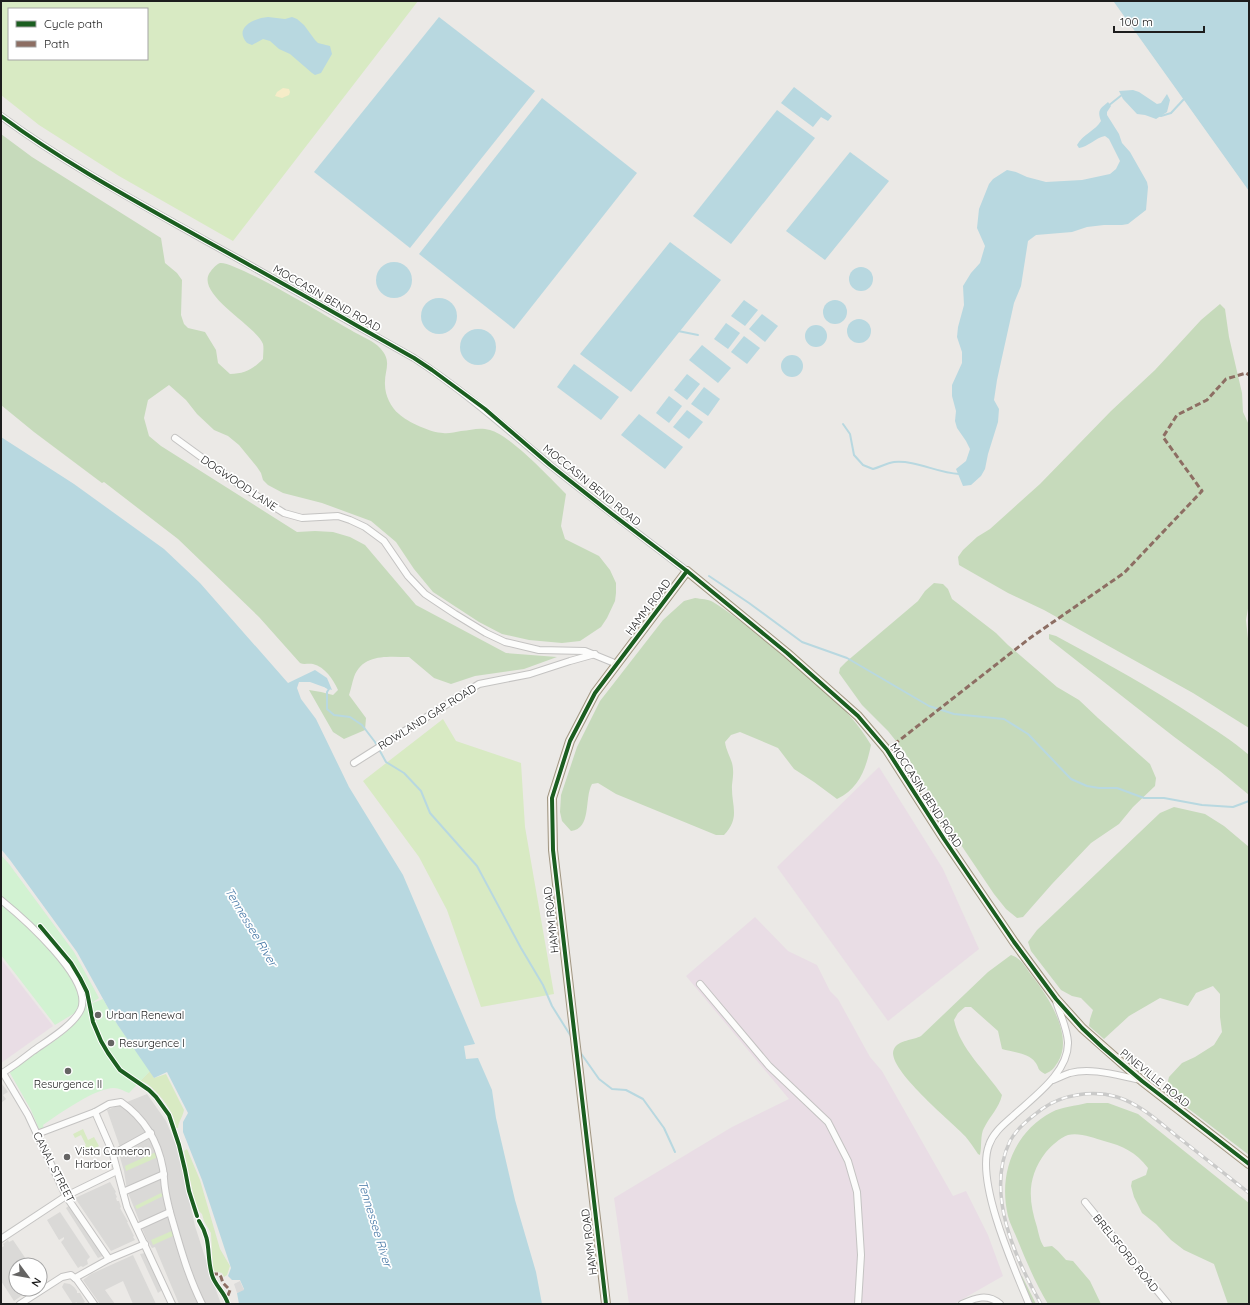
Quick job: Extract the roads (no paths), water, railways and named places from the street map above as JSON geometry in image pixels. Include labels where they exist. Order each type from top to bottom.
[{"type":"main road","name":"HAMM ROAD","points":[[606,1304],[553,858],[552,798],[570,741],[595,693],[687,571]]},
{"type":"main road","name":"MOCCASIN BEND ROAD","points":[[687,571],[787,653],[858,716],[887,750],[944,839],[1014,942],[1056,999]]},
{"type":"main road","name":"PINEVILLE ROAD","points":[[1056,999],[1082,1028],[1142,1081],[1249,1164]]},
{"type":"street","name":"MOCCASIN BEND ROAD","points":[[1,116],[22,132],[97,180],[414,358],[485,409],[557,470],[687,571]]},
{"type":"street","name":"DOGWOOD LANE","points":[[175,438],[241,486],[284,513],[302,518],[338,516],[365,526],[384,541],[408,576],[425,594],[486,633],[505,642],[539,650],[585,651],[617,664]]},
{"type":"street","name":"ROWLAND GAP ROAD","points":[[354,764],[479,684],[530,674],[595,654]]},
{"type":"street","points":[[1,900],[28,923],[58,954],[76,983],[83,999],[80,1010],[67,1026],[2,1074]]},
{"type":"street","points":[[700,984],[769,1066],[828,1122],[848,1161],[857,1192],[861,1255],[858,1304]]},
{"type":"street","points":[[1029,1304],[1009,1255],[994,1210],[986,1166],[987,1153],[988,1145],[998,1130],[1053,1080],[1065,1057],[1068,1041],[1056,999]]},
{"type":"street","points":[[1053,1080],[1071,1073],[1086,1072],[1116,1075],[1142,1081]]},
{"type":"street","name":"CANAL STREET","points":[[2,1074],[28,1115],[66,1196],[109,1259]]},
{"type":"street","points":[[37,1134],[95,1112],[109,1104],[121,1102],[131,1109],[151,1133],[160,1155],[164,1174],[164,1187],[170,1212],[184,1261],[192,1284],[202,1304]]},
{"type":"street","points":[[95,1112],[113,1154],[127,1207],[172,1304]]},
{"type":"street","points":[[113,1154],[151,1133]]},
{"type":"street","points":[[1,1239],[66,1196],[118,1171]]},
{"type":"street","points":[[123,1192],[164,1174]]},
{"type":"street","name":"BRELSFORD ROAD","points":[[1085,1202],[1168,1304]]},
{"type":"street","points":[[137,1227],[170,1212]]},
{"type":"street","points":[[75,1278],[109,1259],[145,1244]]},
{"type":"street","points":[[20,1304],[29,1302],[62,1277],[71,1275],[75,1278],[94,1304]]},
{"type":"street","points":[[962,1304],[976,1297],[992,1299],[1000,1304]]},
{"type":"water","points":[[1113,1],[1249,1],[1249,191],[1114,2]]},
{"type":"water","points":[[268,17],[285,19],[292,17],[297,19],[304,25],[318,43],[330,46],[332,54],[321,73],[315,75],[290,54],[279,49],[270,41],[263,39],[252,45],[247,43],[243,37],[243,32],[247,24],[257,19]]},
{"type":"water","points":[[439,17],[535,91],[410,248],[314,172]]},
{"type":"water","points":[[794,87],[832,116],[828,121],[821,117],[813,127],[781,103]]},
{"type":"water","points":[[1133,90],[1139,92],[1157,104],[1161,103],[1167,94],[1170,100],[1167,112],[1156,119],[1137,114],[1123,99],[1119,91]]},
{"type":"water","points":[[542,98],[637,173],[514,329],[419,254]]},
{"type":"water","points":[[1108,102],[1111,106],[1107,112],[1107,115],[1119,134],[1122,143],[1130,152],[1147,182],[1146,210],[1128,224],[1087,227],[1072,232],[1036,235],[1028,241],[1021,286],[1014,303],[997,380],[994,400],[999,409],[998,422],[985,469],[981,476],[971,485],[963,486],[956,469],[966,461],[970,449],[957,428],[955,421],[956,411],[952,396],[952,385],[962,363],[962,352],[957,337],[964,305],[963,286],[971,273],[980,263],[985,246],[977,228],[979,209],[989,184],[993,179],[1007,170],[1046,182],[1082,180],[1110,174],[1116,169],[1120,161],[1109,139],[1105,136],[1079,148],[1077,145],[1082,138],[1101,121],[1099,112]]},
{"type":"water","points":[[777,110],[815,138],[731,244],[693,216]]},
{"type":"water","points":[[850,152],[889,181],[825,260],[786,231]]},
{"type":"water","points":[[670,242],[721,280],[631,392],[580,354]]},
{"type":"water","points":[[398,262],[407,267],[411,273],[411,287],[407,293],[398,298],[390,298],[381,293],[377,287],[376,276],[381,267],[387,263]]},
{"type":"water","points":[[861,267],[870,270],[873,279],[870,288],[861,291],[852,288],[849,279],[852,270]]},
{"type":"water","points":[[443,298],[452,303],[456,309],[456,323],[452,329],[443,334],[435,334],[426,329],[422,323],[421,312],[426,303],[432,299]]},
{"type":"water","points":[[744,300],[758,310],[745,326],[731,316]]},
{"type":"water","points":[[835,300],[844,303],[847,312],[844,321],[835,324],[826,321],[823,312],[826,303]]},
{"type":"water","points":[[762,314],[778,326],[765,342],[749,329]]},
{"type":"water","points":[[859,319],[868,322],[871,331],[868,340],[859,343],[850,340],[847,331],[850,322]]},
{"type":"water","points":[[726,323],[740,333],[728,349],[714,339]]},
{"type":"water","points":[[816,325],[824,328],[827,336],[824,344],[816,347],[808,344],[805,336],[808,328]]},
{"type":"water","points":[[481,329],[491,334],[495,340],[495,354],[491,360],[485,364],[475,365],[465,360],[461,354],[460,344],[465,334],[471,330]]},
{"type":"water","points":[[744,336],[760,348],[747,364],[731,352]]},
{"type":"water","points":[[702,345],[731,368],[718,383],[689,360]]},
{"type":"water","points":[[792,355],[800,358],[803,366],[800,374],[792,377],[784,374],[781,366],[784,358]]},
{"type":"water","points":[[574,364],[619,397],[601,420],[557,387]]},
{"type":"water","points":[[687,374],[700,384],[687,400],[674,390]]},
{"type":"water","points":[[704,387],[720,399],[708,416],[691,404]]},
{"type":"water","points":[[669,396],[682,406],[669,423],[656,413]]},
{"type":"water","points":[[687,410],[703,422],[689,439],[673,427]]},
{"type":"water","points":[[639,414],[683,447],[665,469],[621,435]]},
{"type":"water","name":"Tennessee River","points":[[1,437],[74,484],[164,549],[200,583],[288,683],[315,670],[327,678],[332,690],[310,682],[299,682],[297,688],[301,699],[316,719],[349,787],[403,875],[475,1044],[464,1046],[466,1059],[478,1058],[492,1090],[496,1118],[515,1200],[536,1272],[542,1304],[239,1304],[237,1293],[244,1289],[240,1280],[232,1280],[228,1276],[231,1268],[202,1180],[183,1132],[183,1122],[188,1113],[167,1072],[154,1078],[117,1024],[77,952],[1,849]]},
{"type":"waterway","points":[[1108,106],[1123,94]]},
{"type":"waterway","points":[[1158,115],[1161,116],[1171,113],[1184,99]]},
{"type":"waterway","points":[[678,331],[698,335]]},
{"type":"waterway","points":[[843,424],[850,434],[854,455],[863,465],[873,469],[894,462],[902,462],[959,474]]},
{"type":"waterway","points":[[709,576],[802,642],[847,658],[929,706],[954,714],[1004,719],[1028,734],[1071,779],[1087,786],[1117,788],[1144,798],[1164,798],[1202,805],[1233,807],[1249,801]]},
{"type":"waterway","points":[[326,687],[329,689],[327,692],[327,709],[334,715],[350,717],[362,725],[375,742],[386,762],[404,773],[421,791],[430,813],[477,866],[521,948],[543,985],[552,1006],[572,1038]]},
{"type":"waterway","points":[[580,1052],[599,1079],[612,1089],[626,1090],[643,1099],[664,1128],[675,1152]]},
{"type":"railway","points":[[1041,1304],[1013,1246],[1006,1225],[1002,1203],[1001,1182],[1003,1161],[1013,1136],[1028,1120],[1050,1104],[1069,1097],[1088,1094],[1108,1095],[1134,1104],[1149,1114],[1249,1193]]},
{"type":"place","name":"Urban Renewal","points":[[98,1015]]},
{"type":"place","name":"Resurgence I","points":[[111,1043]]},
{"type":"place","name":"Resurgence II","points":[[68,1071]]},
{"type":"place","name":"Vista Cameron Harbor","points":[[67,1157]]}]
